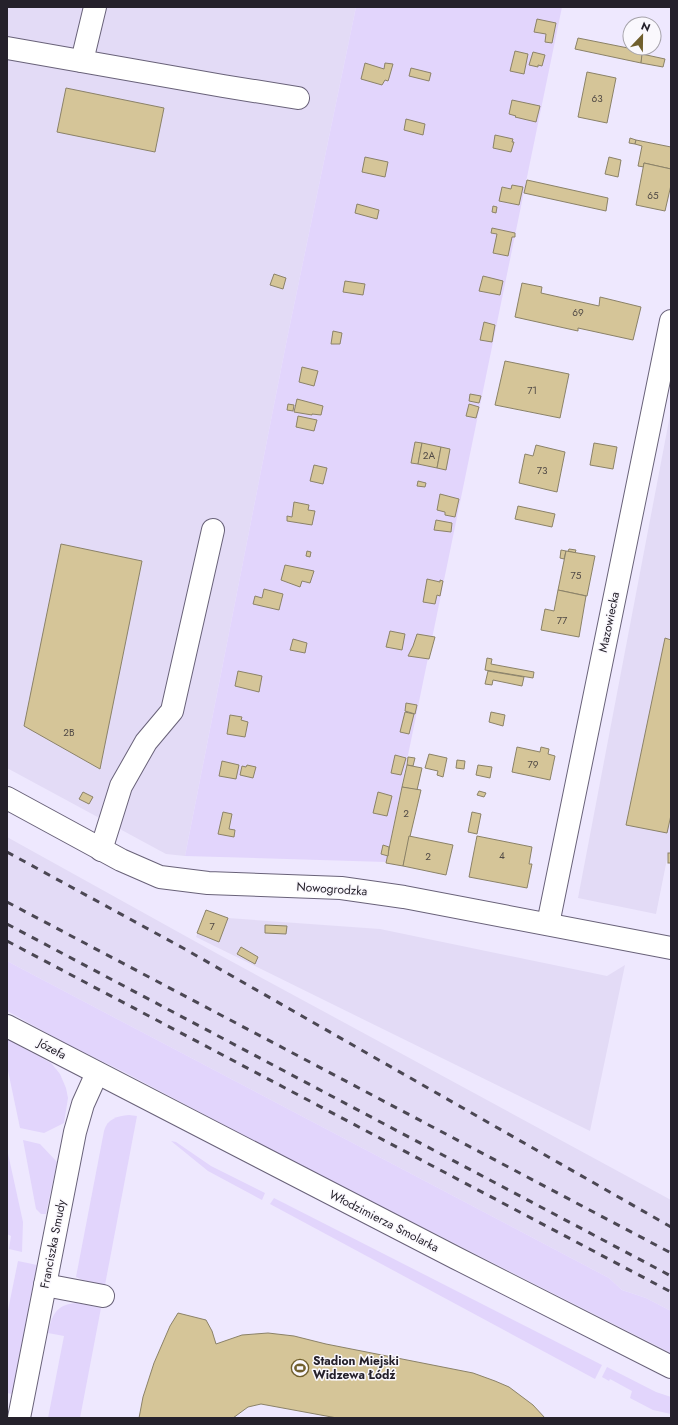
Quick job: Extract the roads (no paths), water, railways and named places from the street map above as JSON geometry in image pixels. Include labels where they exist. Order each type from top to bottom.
[{"type":"street","points":[[82,61],[95,7]]},
{"type":"street","points":[[7,48],[298,98]]},
{"type":"street","name":"Mazowiecka","points":[[548,924],[671,320]]},
{"type":"street","points":[[101,850],[121,786],[146,742],[172,711],[213,530]]},
{"type":"street","name":"Nowogrodzka","points":[[7,798],[120,860],[160,877],[208,883],[341,888],[404,896],[671,948]]},
{"type":"street","name":"Józefa","points":[[7,1026],[97,1073]]},
{"type":"street","name":"Franciszka Smudy","points":[[19,1418],[74,1132],[83,1104],[97,1073]]},
{"type":"street","name":"Włodzimierza Smolarka","points":[[97,1073],[671,1367]]},
{"type":"street","points":[[45,1285],[103,1296]]},
{"type":"railway","points":[[7,852],[183,948],[671,1227]]},
{"type":"railway","points":[[7,902],[671,1253]]},
{"type":"railway","points":[[7,924],[671,1276]]},
{"type":"railway","points":[[7,941],[671,1292]]},
{"type":"place","name":"Stadion Miejski Widzewa Łódź","points":[[300,1368]]}]
